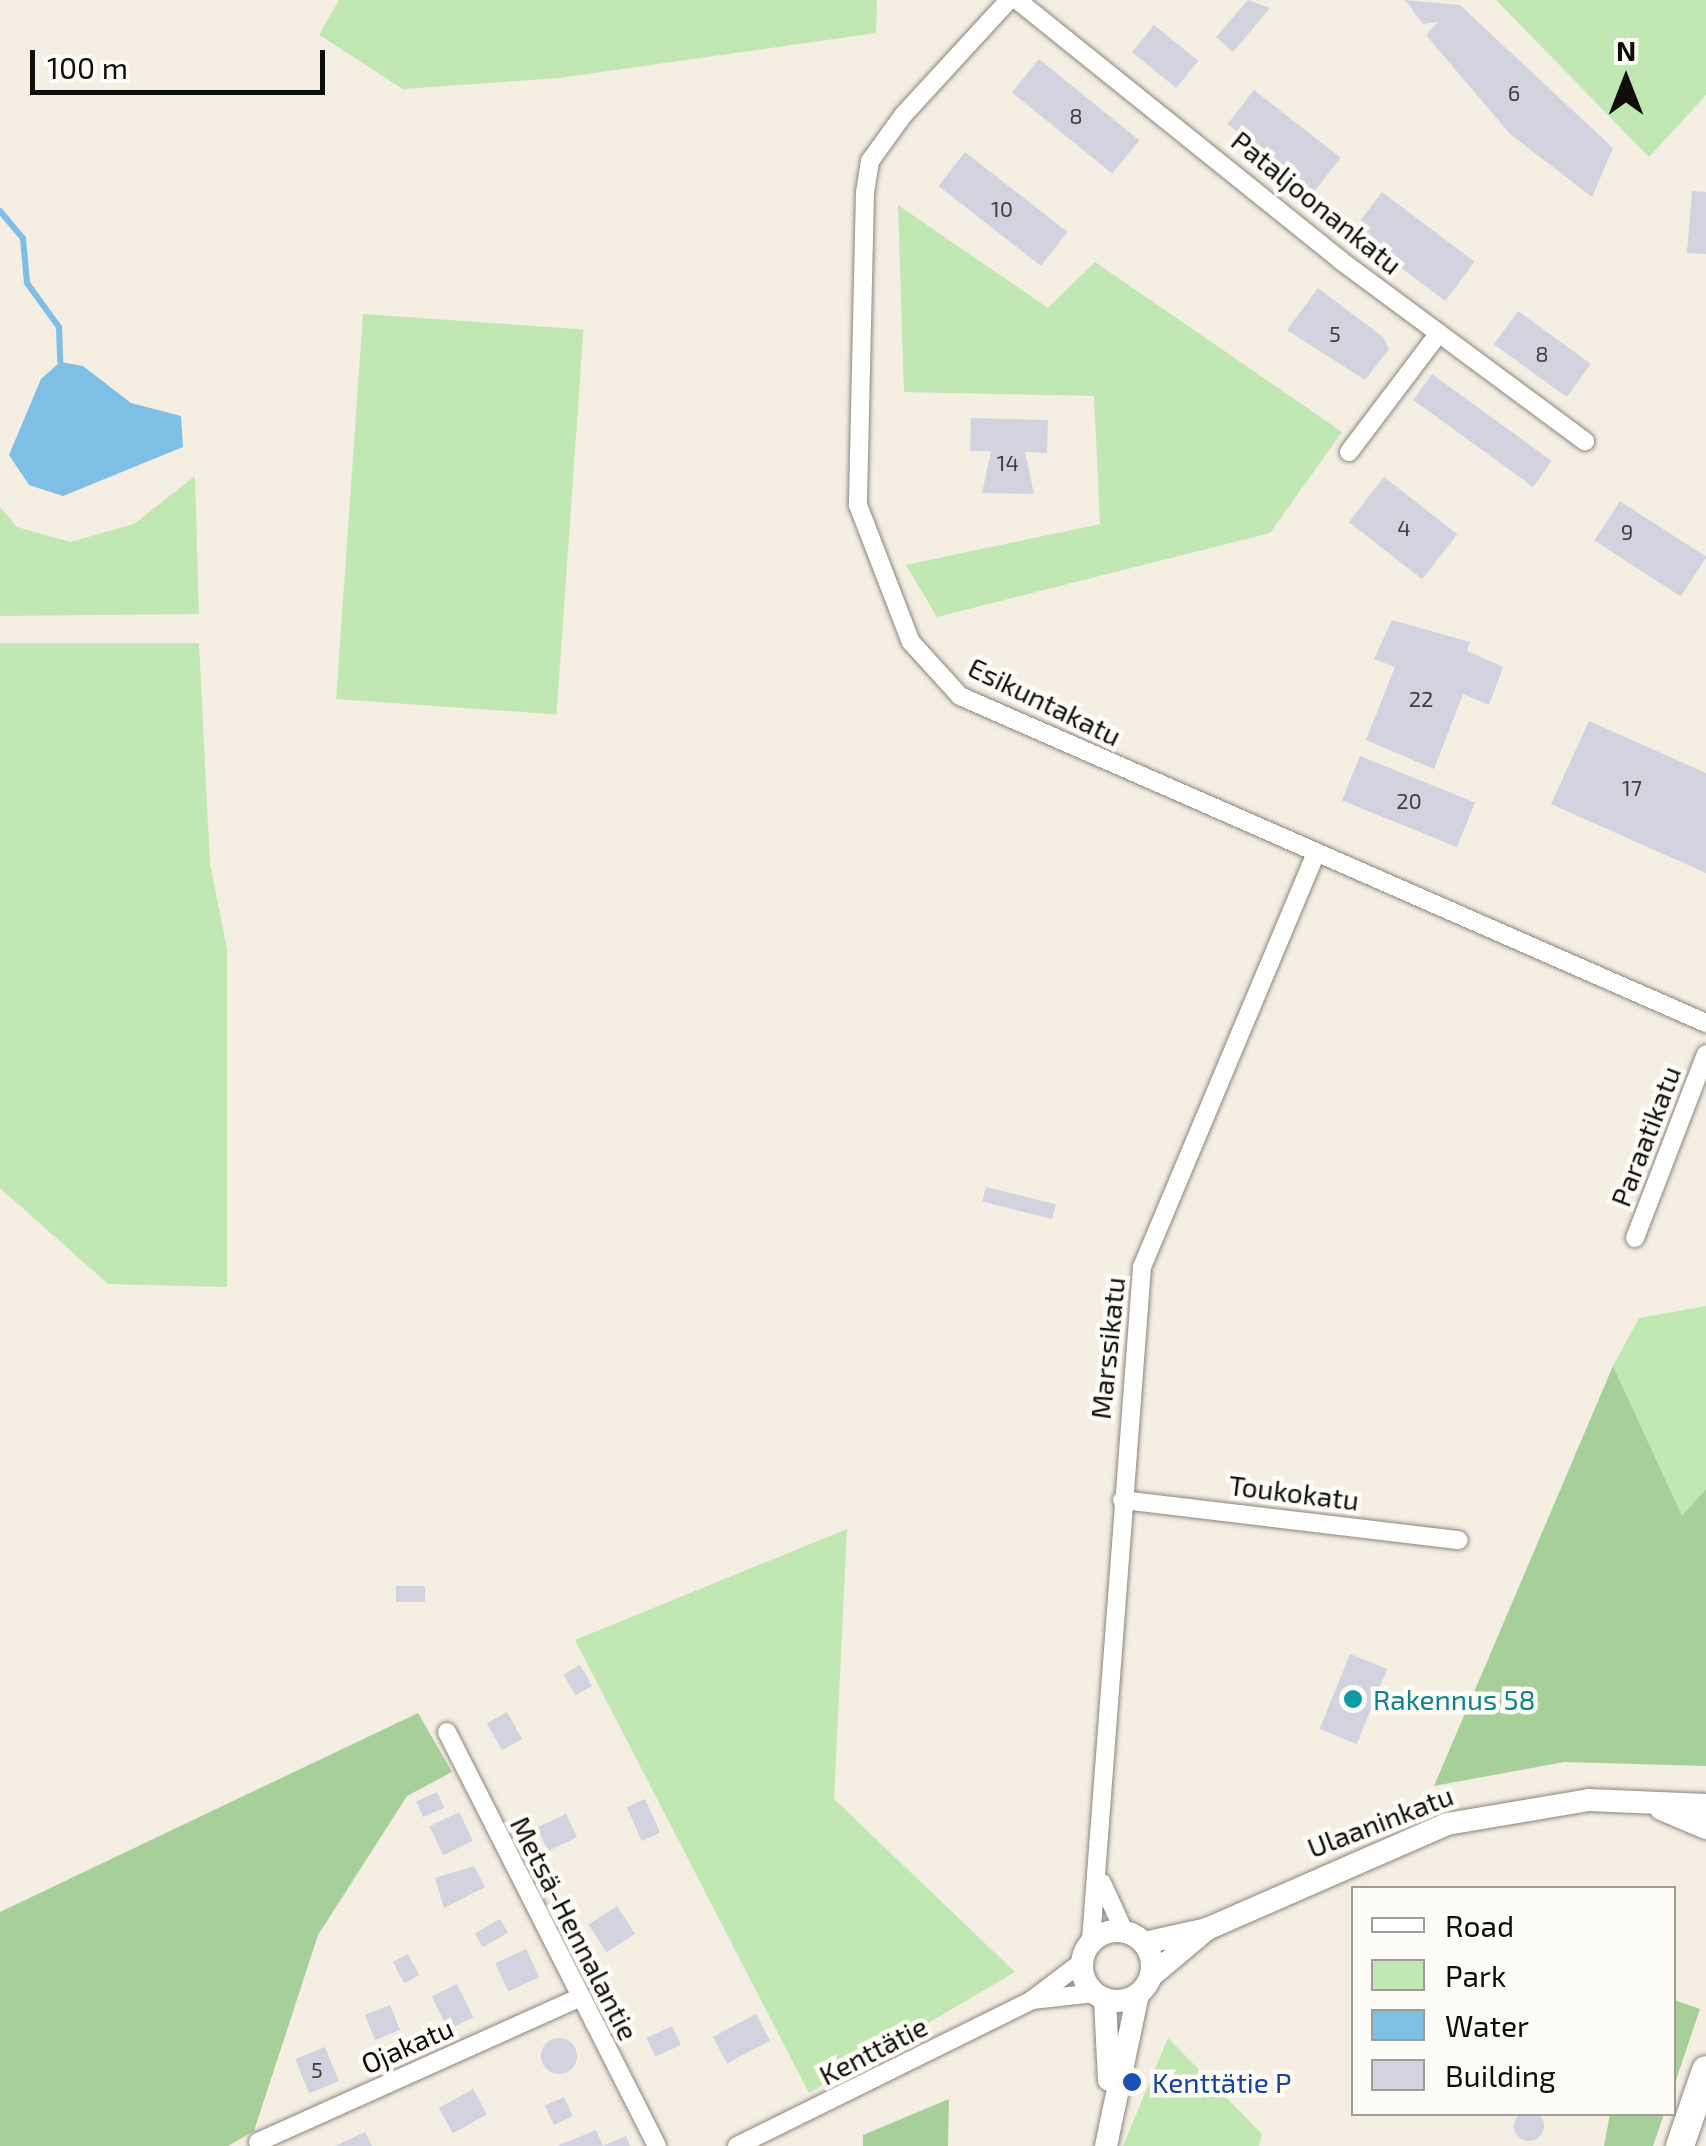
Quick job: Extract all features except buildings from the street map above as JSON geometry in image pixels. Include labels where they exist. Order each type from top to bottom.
[{"type":"main road","points":[[1680,2146],[1706,2070]]},
{"type":"street","name":"Esikuntakatu","points":[[1009,0],[870,161],[858,505],[865,542],[911,642],[960,696],[1706,1024]]},
{"type":"street","name":"Pataljoonankatu","points":[[1017,0],[1439,333],[1585,441]]},
{"type":"street","points":[[1349,452],[1439,333]]},
{"type":"street","name":"Marssikatu","points":[[1087,1952],[1102,1882],[1122,1500],[1142,1267],[1316,852]]},
{"type":"street","name":"Paraatikatu","points":[[1635,1238],[1706,1054]]},
{"type":"street","name":"Toukokatu","points":[[1122,1500],[1459,1540]]},
{"type":"street","name":"Metsä-Hennalantie","points":[[446,1732],[578,1998],[657,2146]]},
{"type":"street","name":"Ulaaninkatu","points":[[1207,1929],[1447,1824],[1523,1807],[1644,1802],[1706,1805]]},
{"type":"street","name":"Ulaaninkatu","points":[[1644,1802],[1706,1828]]},
{"type":"street","points":[[1102,1882],[1134,1937],[1144,1985],[1110,2102]]},
{"type":"street","points":[[1032,2000],[1087,1952],[1134,1937],[1207,1929]]},
{"type":"street","points":[[1032,2000],[1100,1996],[1144,1985],[1207,1929]]},
{"type":"street","points":[[1087,1952],[1100,1996],[1110,2102],[1106,2146]]},
{"type":"street","name":"Ojakatu","points":[[258,2142],[578,1998]]},
{"type":"street","name":"Kenttätie","points":[[737,2146],[1032,2000]]},
{"type":"green space","points":[[339,0],[877,0],[876,33],[559,78],[403,89],[319,35]]},
{"type":"green space","points":[[1496,0],[1706,0],[1706,95],[1649,157]]},
{"type":"green space","points":[[898,205],[1048,308],[1095,262],[1342,432],[1270,533],[937,617],[906,565],[1100,524],[1094,396],[904,392]]},
{"type":"green space","points":[[363,314],[583,329],[557,714],[336,699]]},
{"type":"green space","points":[[195,476],[199,614],[0,616],[0,507],[17,527],[70,542],[134,524]]},
{"type":"green space","points":[[0,643],[199,643],[210,864],[227,949],[227,1287],[108,1284],[0,1188]]},
{"type":"green space","points":[[1706,1306],[1706,1489],[1682,1517],[1613,1366],[1639,1318]]},
{"type":"green space","points":[[1613,1366],[1682,1516],[1706,1489],[1706,1766],[1564,1762],[1434,1786]]},
{"type":"green space","points":[[847,1529],[834,1799],[1015,1972],[809,2093],[575,1640]]},
{"type":"green space","points":[[418,1713],[452,1772],[407,1796],[318,1935],[254,2131],[228,2146],[0,2146],[0,1912]]},
{"type":"green space","points":[[1676,2001],[1700,2009],[1676,2080]]},
{"type":"green space","points":[[1168,2038],[1262,2134],[1259,2146],[1123,2146]]},
{"type":"green space","points":[[949,2099],[948,2146],[863,2146],[863,2135]]},
{"type":"green space","points":[[1610,2116],[1663,2116],[1653,2146],[1604,2146]]},
{"type":"water","points":[[60,362],[83,366],[131,403],[181,416],[183,447],[63,496],[29,485],[9,455],[41,379]]},
{"type":"waterway","points":[[0,211],[23,238],[27,283],[59,327],[60,362]]},
{"type":"place","name":"Rakennus 58","points":[[1353,1699]]},
{"type":"place","name":"Kenttätie P","points":[[1132,2082]]}]
